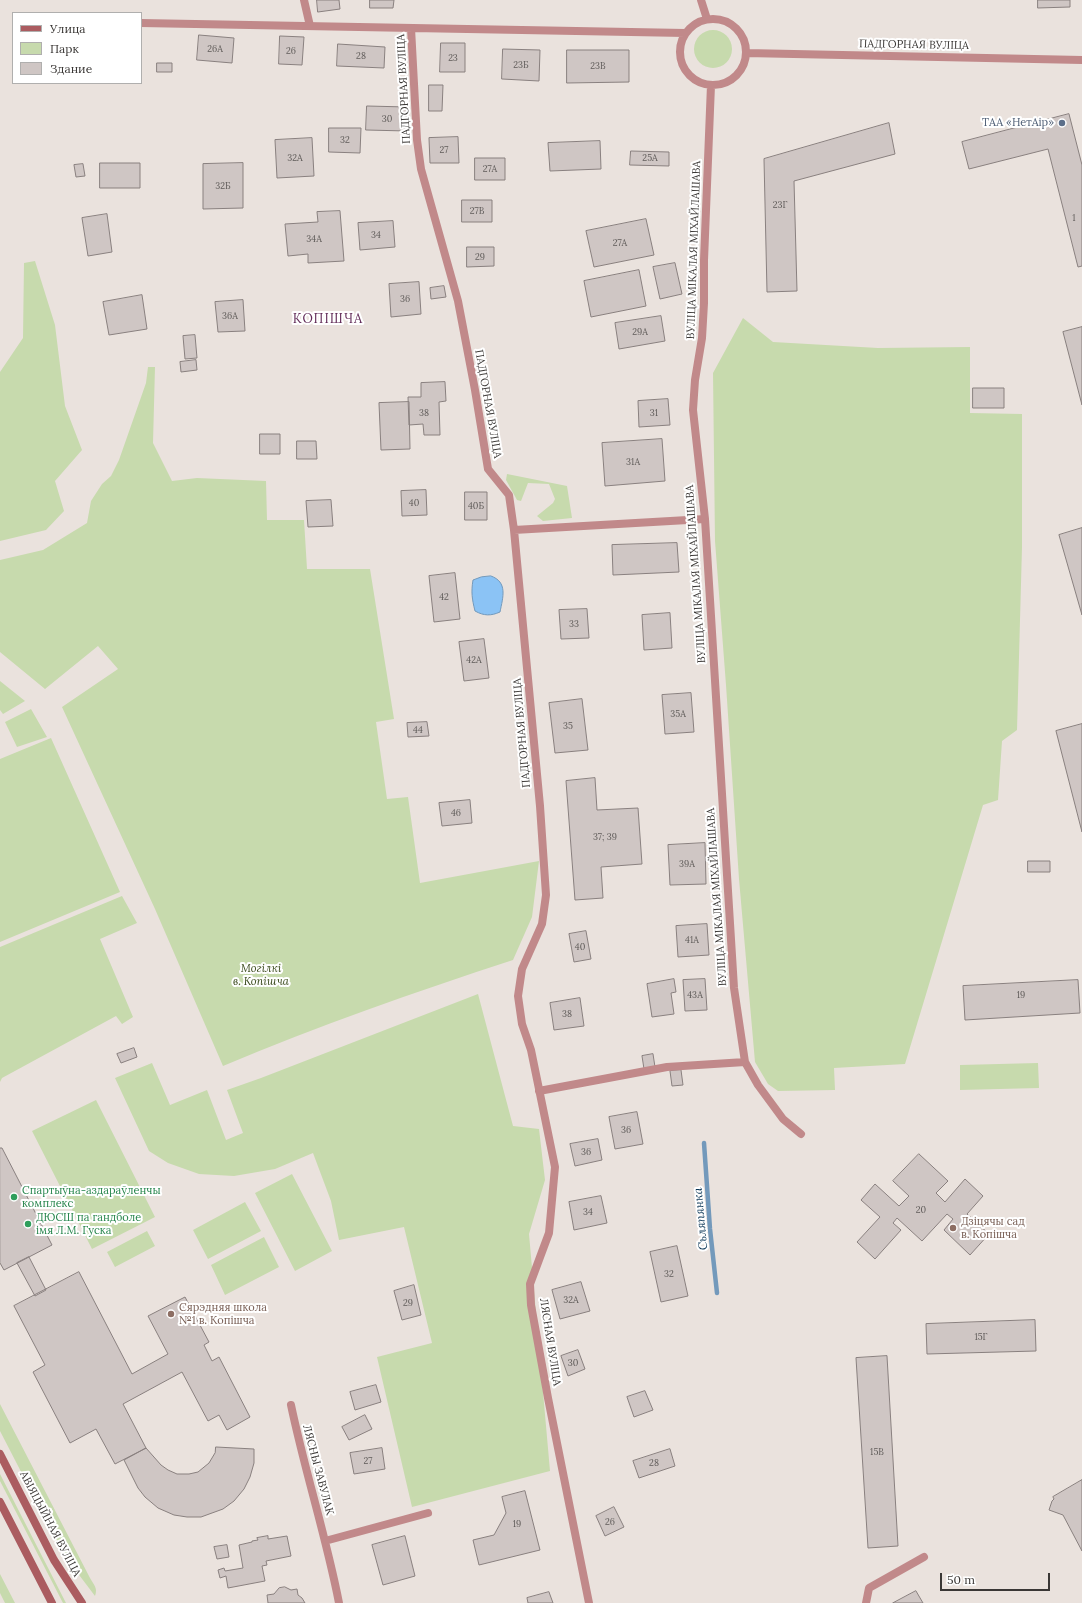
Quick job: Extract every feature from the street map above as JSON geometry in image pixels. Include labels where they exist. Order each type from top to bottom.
[{"type":"main road","name":"АВІЯЦЫЙНАЯ ВУЛІЦА","points":[[0,1454],[54,1560],[82,1603]]},
{"type":"main road","points":[[0,1502],[52,1603]]},
{"type":"street","points":[[304,0],[310,26]]},
{"type":"street","points":[[701,0],[707,19]]},
{"type":"street","points":[[707,19],[722,20],[735,27],[743,39],[746,53],[743,66],[735,76],[724,83],[710,85],[697,81],[687,72],[681,60],[680,46],[685,34],[691,27],[707,19]]},
{"type":"street","name":"ПАДГОРНАЯ ВУЛІЦА","points":[[142,23],[685,34]]},
{"type":"street","name":"ПАДГОРНАЯ ВУЛІЦА","points":[[411,28],[415,119],[421,170],[458,301],[488,470],[509,495],[514,530],[540,806],[546,895],[542,924]]},
{"type":"street","name":"ПАДГОРНАЯ ВУЛІЦА","points":[[746,53],[1082,60]]},
{"type":"street","name":"ВУЛІЦА МІКАЛАЯ МІХАЙЛАШАВА","points":[[710,85],[704,303],[702,338],[695,380],[693,410],[705,519],[734,988],[745,1062]]},
{"type":"street","points":[[514,530],[705,519]]},
{"type":"street","name":"ЛЯСНАЯ ВУЛІЦА","points":[[542,924],[522,969],[518,996],[522,1024],[530,1050],[555,1167],[549,1233],[530,1284],[531,1305],[549,1406],[589,1603]]},
{"type":"street","points":[[539,1091],[667,1068],[745,1062],[758,1085],[783,1119],[801,1134]]},
{"type":"street","name":"ЛЯСНЫ ЗАВУЛАК","points":[[291,1405],[339,1603]]},
{"type":"street","points":[[325,1541],[428,1513]]},
{"type":"street","points":[[866,1603],[869,1588],[924,1557]]},
{"type":"green space","points":[[713,30],[723,33],[729,39],[732,49],[729,59],[723,65],[713,68],[703,65],[697,59],[694,49],[697,39],[703,33]]},
{"type":"green space","points":[[35,261],[55,325],[65,406],[82,450],[55,481],[64,511],[46,530],[0,541],[0,372],[23,338],[24,263]]},
{"type":"green space","points":[[743,318],[773,342],[878,348],[970,347],[970,413],[1022,414],[1022,547],[1017,730],[1002,741],[998,800],[983,805],[905,1064],[834,1068],[835,1090],[778,1091],[768,1084],[755,1062],[739,879],[715,541],[713,373]]},
{"type":"green space","name":"Могілкі в. Копішча","points":[[148,367],[155,367],[153,443],[172,481],[197,478],[266,481],[267,520],[304,520],[307,569],[370,569],[394,719],[376,722],[387,799],[408,797],[420,883],[539,861],[532,917],[513,960],[367,1010],[223,1066],[155,909],[62,707],[118,669],[98,646],[45,689],[0,652],[0,560],[43,550],[87,523],[91,501],[102,484],[111,476],[119,460],[146,383]]},
{"type":"green space","points":[[507,474],[567,486],[572,518],[543,521],[537,516],[553,503],[555,499],[549,484],[528,483],[521,501],[517,500],[506,480]]},
{"type":"green space","points":[[0,681],[25,701],[3,714],[0,710]]},
{"type":"green space","points":[[31,709],[47,737],[17,747],[5,722]]},
{"type":"green space","points":[[51,738],[120,892],[0,942],[0,759]]},
{"type":"green space","points":[[122,896],[137,923],[100,939],[133,1017],[122,1024],[116,1016],[2,1078],[0,1082],[0,947]]},
{"type":"green space","points":[[478,994],[513,1126],[539,1129],[545,1180],[529,1234],[550,1471],[412,1507],[377,1357],[432,1343],[404,1227],[339,1240],[331,1201],[313,1153],[275,1169],[234,1176],[199,1174],[168,1163],[149,1151],[115,1078],[152,1063],[170,1105],[207,1090],[226,1140],[243,1133],[227,1090]]},
{"type":"green space","points":[[1038,1063],[1039,1088],[960,1090],[960,1065]]},
{"type":"green space","points":[[96,1100],[155,1217],[92,1249],[32,1131]]},
{"type":"green space","points":[[292,1174],[332,1251],[295,1271],[255,1193]]},
{"type":"green space","points":[[245,1202],[261,1231],[208,1259],[193,1230]]},
{"type":"green space","points":[[147,1231],[155,1246],[115,1267],[107,1252]]},
{"type":"green space","points":[[264,1237],[279,1267],[225,1295],[211,1265]]},
{"type":"green space","points":[[0,1404],[95,1587],[95,1596],[64,1555],[0,1431]]},
{"type":"green space","points":[[0,1474],[66,1603],[63,1603],[0,1481]]},
{"type":"green space","points":[[0,1574],[15,1603],[5,1603],[0,1593]]},
{"type":"water","points":[[491,576],[500,582],[503,596],[500,612],[491,615],[484,615],[475,611],[472,596],[473,580]]},
{"type":"building","points":[[317,0],[339,0],[340,9],[318,12]]},
{"type":"building","points":[[370,0],[394,0],[393,8],[370,8]]},
{"type":"building","points":[[1038,0],[1070,0],[1070,7],[1038,8]]},
{"type":"building","points":[[199,35],[234,38],[232,63],[197,60]]},
{"type":"building","points":[[280,36],[304,37],[302,65],[279,64]]},
{"type":"building","points":[[441,43],[465,43],[465,72],[440,72]]},
{"type":"building","points":[[338,44],[385,47],[384,68],[337,66]]},
{"type":"building","points":[[503,49],[540,50],[539,81],[502,79]]},
{"type":"building","points":[[567,50],[629,50],[629,82],[567,83]]},
{"type":"building","points":[[157,63],[172,63],[172,72],[157,72]]},
{"type":"building","points":[[429,85],[443,85],[442,111],[429,111]]},
{"type":"building","points":[[367,106],[407,107],[407,131],[366,130]]},
{"type":"building","points":[[1069,114],[1082,165],[1082,266],[1078,267],[1048,149],[969,169],[962,142]]},
{"type":"building","points":[[889,123],[895,154],[794,181],[797,291],[767,292],[764,159]]},
{"type":"building","points":[[329,128],[361,128],[360,153],[329,152]]},
{"type":"building","points":[[458,137],[459,163],[430,163],[429,138]]},
{"type":"building","points":[[312,138],[314,176],[277,178],[275,140]]},
{"type":"building","points":[[600,141],[601,169],[550,171],[548,143]]},
{"type":"building","points":[[631,151],[669,152],[669,166],[630,165]]},
{"type":"building","points":[[475,158],[505,158],[505,180],[475,180]]},
{"type":"building","points":[[100,163],[140,163],[140,188],[100,188]]},
{"type":"building","points":[[243,163],[243,208],[203,209],[203,164]]},
{"type":"building","points":[[83,164],[85,176],[76,177],[74,165]]},
{"type":"building","points":[[462,200],[492,200],[492,222],[462,222]]},
{"type":"building","points":[[340,211],[344,261],[308,263],[308,254],[288,256],[285,224],[318,222],[317,212]]},
{"type":"building","points":[[107,214],[112,252],[88,256],[82,218]]},
{"type":"building","points":[[646,219],[654,255],[594,267],[586,231]]},
{"type":"building","points":[[393,221],[395,247],[360,250],[358,223]]},
{"type":"building","points":[[467,247],[494,247],[494,266],[467,267]]},
{"type":"building","points":[[675,263],[682,294],[660,299],[653,267]]},
{"type":"building","points":[[639,270],[646,306],[591,317],[584,281]]},
{"type":"building","points":[[419,282],[421,314],[391,317],[389,284]]},
{"type":"building","points":[[444,286],[446,297],[431,299],[430,288]]},
{"type":"building","points":[[142,295],[147,329],[109,335],[103,302]]},
{"type":"building","points":[[243,300],[245,331],[218,332],[215,302]]},
{"type":"building","points":[[661,316],[665,341],[619,349],[615,323]]},
{"type":"building","points":[[1082,327],[1082,405],[1063,332]]},
{"type":"building","points":[[195,335],[197,358],[185,359],[183,336]]},
{"type":"building","points":[[196,360],[197,370],[181,372],[180,362]]},
{"type":"building","points":[[445,382],[446,401],[439,402],[440,435],[424,435],[423,424],[409,425],[408,397],[421,397],[421,383]]},
{"type":"building","points":[[973,388],[1004,388],[1004,408],[973,408]]},
{"type":"building","points":[[668,399],[670,425],[639,427],[638,401]]},
{"type":"building","points":[[409,402],[410,449],[381,450],[379,403]]},
{"type":"building","points":[[260,434],[280,434],[280,454],[260,454]]},
{"type":"building","points":[[662,439],[665,481],[605,486],[602,443]]},
{"type":"building","points":[[297,441],[316,441],[317,459],[297,459]]},
{"type":"building","points":[[426,490],[427,515],[402,516],[401,491]]},
{"type":"building","points":[[465,492],[487,492],[487,520],[465,520]]},
{"type":"building","points":[[331,500],[333,526],[308,527],[306,501]]},
{"type":"building","points":[[1082,528],[1082,615],[1059,535]]},
{"type":"building","points":[[677,543],[679,572],[613,575],[612,545]]},
{"type":"building","points":[[455,573],[460,619],[434,622],[429,576]]},
{"type":"building","points":[[587,609],[589,638],[561,639],[559,610]]},
{"type":"building","points":[[670,613],[672,648],[644,650],[642,615]]},
{"type":"building","points":[[484,639],[489,678],[464,681],[459,642]]},
{"type":"building","points":[[691,693],[694,732],[665,734],[662,695]]},
{"type":"building","points":[[582,699],[588,750],[555,753],[549,703]]},
{"type":"building","points":[[427,722],[429,736],[408,737],[407,723]]},
{"type":"building","points":[[1082,724],[1082,832],[1056,731]]},
{"type":"building","points":[[595,778],[597,810],[638,808],[642,864],[601,867],[603,898],[575,900],[566,781]]},
{"type":"building","points":[[470,800],[472,823],[442,826],[439,803]]},
{"type":"building","points":[[705,843],[706,884],[670,885],[668,845]]},
{"type":"building","points":[[1028,861],[1050,861],[1050,872],[1028,872]]},
{"type":"building","points":[[707,924],[709,955],[678,957],[676,926]]},
{"type":"building","points":[[586,931],[591,959],[574,962],[569,934]]},
{"type":"building","points":[[674,979],[676,992],[671,993],[674,1014],[652,1017],[647,984]]},
{"type":"building","points":[[705,979],[707,1010],[685,1011],[683,980]]},
{"type":"building","points":[[1078,980],[1080,1013],[965,1020],[963,986]]},
{"type":"building","points":[[580,998],[584,1026],[554,1030],[550,1003]]},
{"type":"building","points":[[134,1048],[137,1057],[121,1063],[117,1054]]},
{"type":"building","points":[[653,1054],[655,1067],[644,1069],[642,1056]]},
{"type":"building","points":[[681,1070],[683,1085],[672,1086],[670,1071]]},
{"type":"building","points":[[637,1112],[643,1144],[615,1149],[609,1117]]},
{"type":"building","points":[[598,1139],[602,1160],[575,1166],[570,1144]]},
{"type":"building","name":"Спартыўна-аздараўленчы комплекс","points":[[0,1148],[2,1148],[52,1245],[4,1270],[0,1263]]},
{"type":"building","points":[[919,1154],[948,1181],[936,1193],[945,1202],[965,1179],[983,1196],[967,1214],[989,1234],[970,1255],[944,1230],[953,1219],[947,1214],[922,1241],[897,1218],[893,1223],[901,1230],[875,1259],[857,1242],[880,1217],[861,1200],[875,1184],[899,1206],[909,1196],[893,1181]]},
{"type":"building","points":[[601,1196],[607,1223],[574,1230],[569,1202]]},
{"type":"building","points":[[677,1246],[688,1296],[661,1302],[650,1252]]},
{"type":"building","points":[[29,1257],[46,1290],[35,1296],[17,1263]]},
{"type":"building","points":[[79,1272],[132,1374],[168,1354],[148,1316],[185,1297],[209,1342],[204,1345],[212,1361],[219,1357],[250,1417],[227,1430],[219,1415],[208,1421],[182,1372],[123,1404],[146,1448],[115,1464],[96,1429],[70,1443],[33,1372],[45,1365],[14,1306]]},
{"type":"building","points":[[581,1282],[590,1311],[560,1319],[552,1290]]},
{"type":"building","points":[[414,1285],[421,1315],[402,1320],[394,1291]]},
{"type":"building","points":[[1035,1320],[1036,1351],[927,1354],[926,1324]]},
{"type":"building","points":[[578,1350],[585,1369],[568,1376],[561,1356]]},
{"type":"building","points":[[887,1356],[898,1546],[868,1548],[856,1358]]},
{"type":"building","points":[[376,1385],[381,1402],[355,1410],[350,1392]]},
{"type":"building","points":[[645,1391],[653,1410],[634,1417],[627,1397]]},
{"type":"building","points":[[365,1415],[372,1429],[349,1440],[342,1427]]},
{"type":"building","points":[[216,1447],[254,1449],[254,1463],[250,1477],[244,1489],[234,1501],[223,1509],[201,1517],[174,1515],[158,1508],[145,1497],[138,1488],[124,1460],[146,1448],[161,1465],[168,1470],[177,1474],[189,1474],[198,1472],[209,1463],[215,1453]]},
{"type":"building","points":[[382,1448],[385,1469],[354,1474],[350,1453]]},
{"type":"building","points":[[670,1449],[675,1466],[639,1478],[633,1461]]},
{"type":"building","points":[[1082,1480],[1082,1551],[1063,1515],[1049,1510],[1054,1499],[1053,1497]]},
{"type":"building","points":[[525,1491],[540,1550],[479,1565],[473,1540],[494,1535],[506,1513],[502,1497]]},
{"type":"building","points":[[614,1507],[624,1527],[605,1536],[596,1516]]},
{"type":"building","points":[[268,1536],[268,1539],[287,1536],[291,1556],[266,1561],[267,1565],[262,1566],[265,1581],[228,1588],[226,1576],[220,1578],[218,1570],[224,1568],[225,1571],[243,1568],[239,1545],[258,1540],[257,1538]]},
{"type":"building","points":[[405,1536],[415,1576],[383,1585],[372,1545]]},
{"type":"building","points":[[227,1545],[229,1557],[217,1559],[214,1547]]},
{"type":"building","points":[[285,1587],[291,1590],[297,1589],[298,1595],[305,1603],[268,1603],[267,1595],[274,1594],[279,1588]]},
{"type":"building","points":[[916,1591],[923,1603],[893,1603]]},
{"type":"building","points":[[549,1592],[553,1603],[528,1603],[527,1598]]},
{"type":"waterway","name":"Сьляпянка","points":[[704,1143],[710,1229],[717,1293]]},
{"type":"place","name":"ТАА «НетАір»","points":[[1062,123]]},
{"type":"place","name":"Спартыўна-аздараўленчы комплекс","points":[[14,1197]]},
{"type":"place","name":"ДЮСШ па гандболе імя Л.М. Гуска","points":[[28,1224]]},
{"type":"place","name":"Дзіцячы сад в. Копішча","points":[[953,1228]]},
{"type":"place","name":"Сярэдняя школа №1 в. Копішча","points":[[171,1314]]},
{"type":"district","name":"КОПІШЧА","points":[[328,319]]}]
